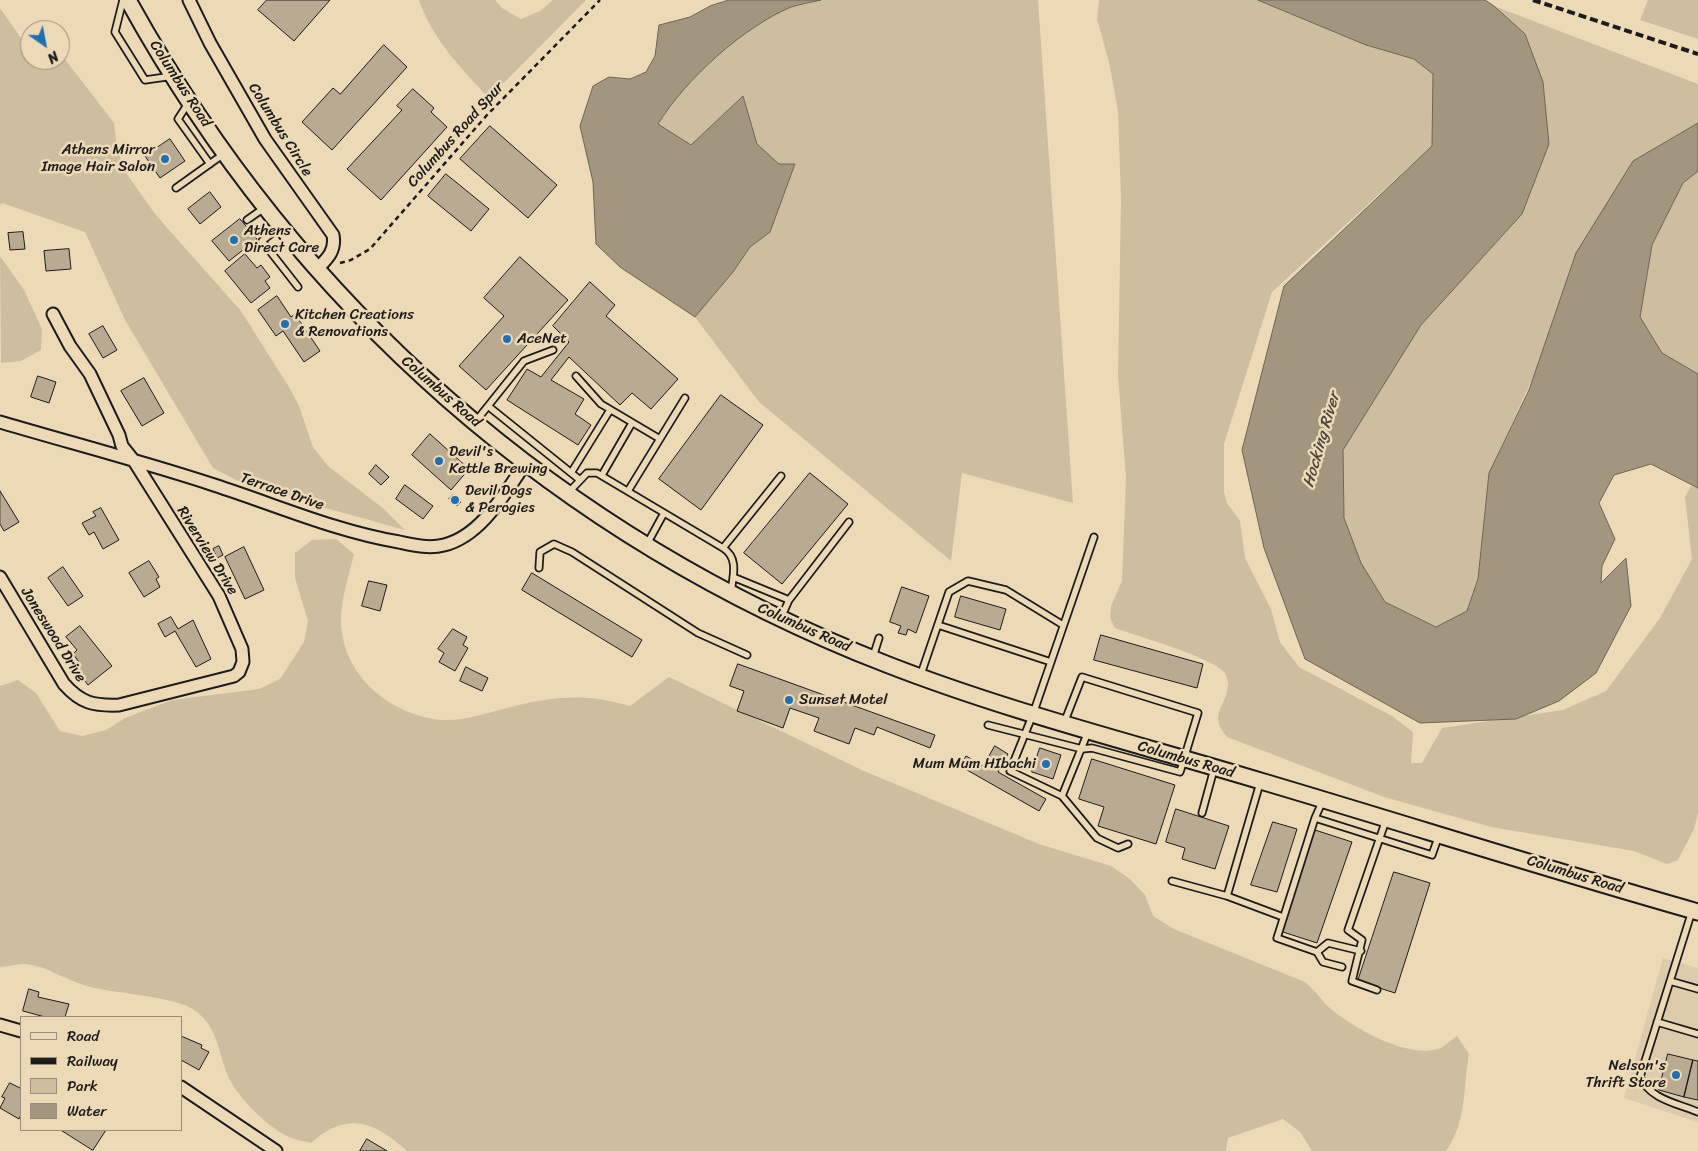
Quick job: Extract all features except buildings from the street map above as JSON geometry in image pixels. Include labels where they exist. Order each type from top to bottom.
[{"type":"main road","name":"Columbus Road","points":[[128,0],[173,76],[225,153],[281,226],[364,322],[414,370],[525,464],[567,494],[646,545],[730,594],[780,619],[872,659],[1033,714],[1695,911]]},
{"type":"street","name":"Columbus Circle","points":[[189,0],[210,43],[265,139],[333,235],[335,243],[321,274]]},
{"type":"street","name":"Riverview Drive","points":[[53,314],[70,346],[90,374],[119,434],[122,446],[134,461],[219,596],[242,649],[242,662],[239,672],[234,676],[119,705],[103,706],[87,702]]},
{"type":"street","name":"Terrace Drive","points":[[0,422],[214,485],[332,525],[385,540],[422,546],[442,546],[457,541],[471,532],[496,505],[525,464]]},
{"type":"street","name":"Joneswood Drive","points":[[0,577],[64,684],[75,697],[87,702]]},
{"type":"street","points":[[0,1025],[20,1031]]},
{"type":"street","points":[[182,1088],[276,1151]]},
{"type":"lane","points":[[123,0],[115,32],[145,80],[173,76]]},
{"type":"lane","points":[[190,101],[178,119],[210,164]]},
{"type":"lane","points":[[176,188],[225,153]]},
{"type":"lane","points":[[248,220],[266,207]]},
{"type":"lane","points":[[281,226],[262,241],[298,287]]},
{"type":"lane","points":[[475,423],[524,361],[553,350]]},
{"type":"lane","points":[[576,376],[601,404],[660,439]]},
{"type":"lane","points":[[628,491],[685,398]]},
{"type":"lane","points":[[488,406],[580,480]]},
{"type":"lane","points":[[571,473],[610,410]]},
{"type":"lane","points":[[602,476],[632,423]]},
{"type":"lane","points":[[567,494],[580,480],[592,471],[723,548],[733,559],[734,576],[730,594]]},
{"type":"lane","points":[[723,548],[781,476]]},
{"type":"lane","points":[[646,545],[664,512]]},
{"type":"lane","points":[[780,619],[788,600],[849,522]]},
{"type":"lane","points":[[1094,537],[1033,714],[1010,771],[1062,796],[1097,838],[1118,848],[1128,844]]},
{"type":"lane","points":[[538,568],[540,552],[554,544],[572,552],[698,633],[747,655]]},
{"type":"lane","points":[[734,576],[788,600]]},
{"type":"lane","points":[[920,676],[949,592],[968,581],[1006,590],[1064,625]]},
{"type":"lane","points":[[938,625],[1051,662]]},
{"type":"lane","points":[[872,659],[879,638]]},
{"type":"lane","points":[[988,725],[1082,749],[1092,748],[1180,772],[1198,713],[1082,677],[1064,723]]},
{"type":"lane","points":[[1062,796],[1089,730]]},
{"type":"lane","points":[[1202,813],[1214,768]]},
{"type":"lane","points":[[1227,896],[1261,781]]},
{"type":"lane","points":[[1323,800],[1314,818],[1277,938],[1317,952],[1323,962],[1342,967]]},
{"type":"lane","points":[[1314,818],[1432,855],[1439,835]]},
{"type":"lane","points":[[1377,990],[1352,981],[1361,951],[1362,940],[1348,930],[1386,820]]},
{"type":"lane","points":[[1172,881],[1227,896],[1283,917]]},
{"type":"lane","points":[[1695,911],[1670,981],[1640,1077],[1645,1088],[1656,1095],[1698,1112]]},
{"type":"lane","points":[[1317,952],[1328,944],[1361,951]]},
{"type":"lane","points":[[1670,981],[1698,989]]},
{"type":"lane","points":[[1657,1022],[1698,1034]]},
{"type":"path","name":"Columbus Road Spur","points":[[321,274],[340,263],[364,253],[377,241],[487,115],[600,0]]},
{"type":"shaded area","points":[[1663,958],[1698,968],[1698,1122],[1624,1098]]},
{"type":"green space","points":[[419,0],[495,0],[502,8],[521,19],[540,11],[553,0],[586,0],[489,98],[439,40]]},
{"type":"green space","points":[[821,0],[1038,0],[1073,503],[962,473],[951,561],[759,402],[695,317],[733,272],[750,247],[770,232],[795,165],[780,165],[757,144],[743,96],[691,145],[658,124],[699,73],[734,41],[772,16],[791,7]]},
{"type":"green space","points":[[1099,0],[1258,0],[1366,45],[1414,59],[1433,74],[1432,146],[1272,292],[1224,444],[1224,492],[1227,503],[1240,521],[1245,558],[1271,609],[1280,642],[1299,667],[1392,716],[1413,732],[1411,763],[1422,763],[1442,728],[1563,710],[1606,691],[1660,618],[1692,559],[1685,497],[1691,486],[1698,488],[1698,813],[1694,829],[1678,860],[1667,864],[1634,851],[1491,827],[1384,797],[1227,737],[1221,729],[1218,716],[1227,692],[1228,683],[1225,673],[1205,660],[1115,628],[1110,618],[1111,606],[1122,581],[1126,478],[1118,376],[1121,199],[1118,111],[1109,62],[1097,19]]},
{"type":"green space","points":[[1648,0],[1698,0],[1698,39],[1640,20]]},
{"type":"green space","points":[[1494,6],[1698,84],[1698,123],[1633,161],[1489,473],[1478,579],[1467,611],[1437,627],[1385,602],[1361,563],[1344,518],[1343,450],[1421,325],[1522,214],[1549,144],[1543,82],[1525,35]]},
{"type":"green space","points":[[0,8],[20,37],[20,70],[70,70],[70,66],[114,123],[117,147],[124,170],[155,214],[241,311],[289,387],[299,406],[313,447],[328,466],[384,509],[405,530],[250,487],[213,468],[125,320],[85,232],[2,203],[0,205]]},
{"type":"green space","points":[[1698,171],[1698,374],[1662,353],[1640,317],[1652,245],[1683,183]]},
{"type":"green space","points":[[0,256],[24,290],[42,329],[41,350],[21,361],[1,363]]},
{"type":"green space","points":[[336,539],[354,554],[342,604],[341,621],[344,641],[350,659],[360,675],[373,690],[405,711],[424,717],[451,720],[551,699],[597,699],[630,706],[669,677],[864,771],[1039,844],[1111,866],[1130,879],[1145,895],[1153,916],[1174,929],[1305,982],[1342,1018],[1382,1040],[1397,1046],[1425,1051],[1438,1049],[1457,1036],[1469,1054],[1461,1116],[1453,1140],[1446,1151],[1312,1151],[1300,1132],[1283,1119],[1228,1138],[1226,1151],[407,1151],[383,1133],[372,1127],[360,1124],[348,1124],[337,1127],[324,1133],[311,1143],[289,1137],[254,1111],[233,1085],[228,1076],[214,1034],[210,1026],[197,1012],[176,1002],[87,986],[40,967],[20,964],[0,967],[0,686],[18,680],[36,693],[60,731],[82,736],[106,730],[125,718],[172,700],[259,689],[280,679],[304,642],[308,621],[295,578],[295,553],[312,540]]},
{"type":"water","points":[[729,0],[821,0],[791,7],[772,16],[735,41],[699,73],[658,124],[691,145],[743,96],[757,144],[779,164],[795,164],[770,232],[750,247],[733,272],[695,317],[620,267],[596,244],[593,182],[580,126],[593,86],[609,77],[630,79],[646,72],[655,56],[659,25],[690,17],[710,6]]},
{"type":"water","name":"Hocking River","points":[[1258,0],[1485,0],[1525,34],[1543,82],[1549,144],[1522,214],[1421,325],[1343,450],[1344,518],[1361,563],[1385,602],[1436,627],[1467,611],[1478,579],[1489,473],[1529,390],[1576,253],[1633,161],[1698,123],[1698,171],[1683,183],[1652,245],[1640,317],[1662,353],[1698,374],[1698,488],[1651,464],[1614,475],[1599,503],[1615,539],[1602,566],[1601,583],[1626,558],[1631,606],[1596,673],[1559,701],[1516,719],[1420,723],[1305,659],[1264,548],[1242,450],[1284,286],[1432,146],[1433,74],[1414,59],[1366,45]]},
{"type":"railway","points":[[1533,0],[1698,54]]},
{"type":"place","name":"Athens Mirror Image Hair Salon","points":[[165,159]]},
{"type":"place","name":"Athens Direct Care","points":[[234,240]]},
{"type":"place","name":"Kitchen Creations & Renovations","points":[[285,324]]},
{"type":"place","name":"AceNet","points":[[507,339]]},
{"type":"place","name":"Devil's Kettle Brewing","points":[[439,461]]},
{"type":"place","name":"Devil Dogs & Perogies","points":[[455,500]]},
{"type":"place","name":"Sunset Motel","points":[[789,700]]},
{"type":"place","name":"Mum Mum HIbachi","points":[[1046,764]]},
{"type":"place","name":"Nelson's Thrift Store","points":[[1676,1075]]}]
